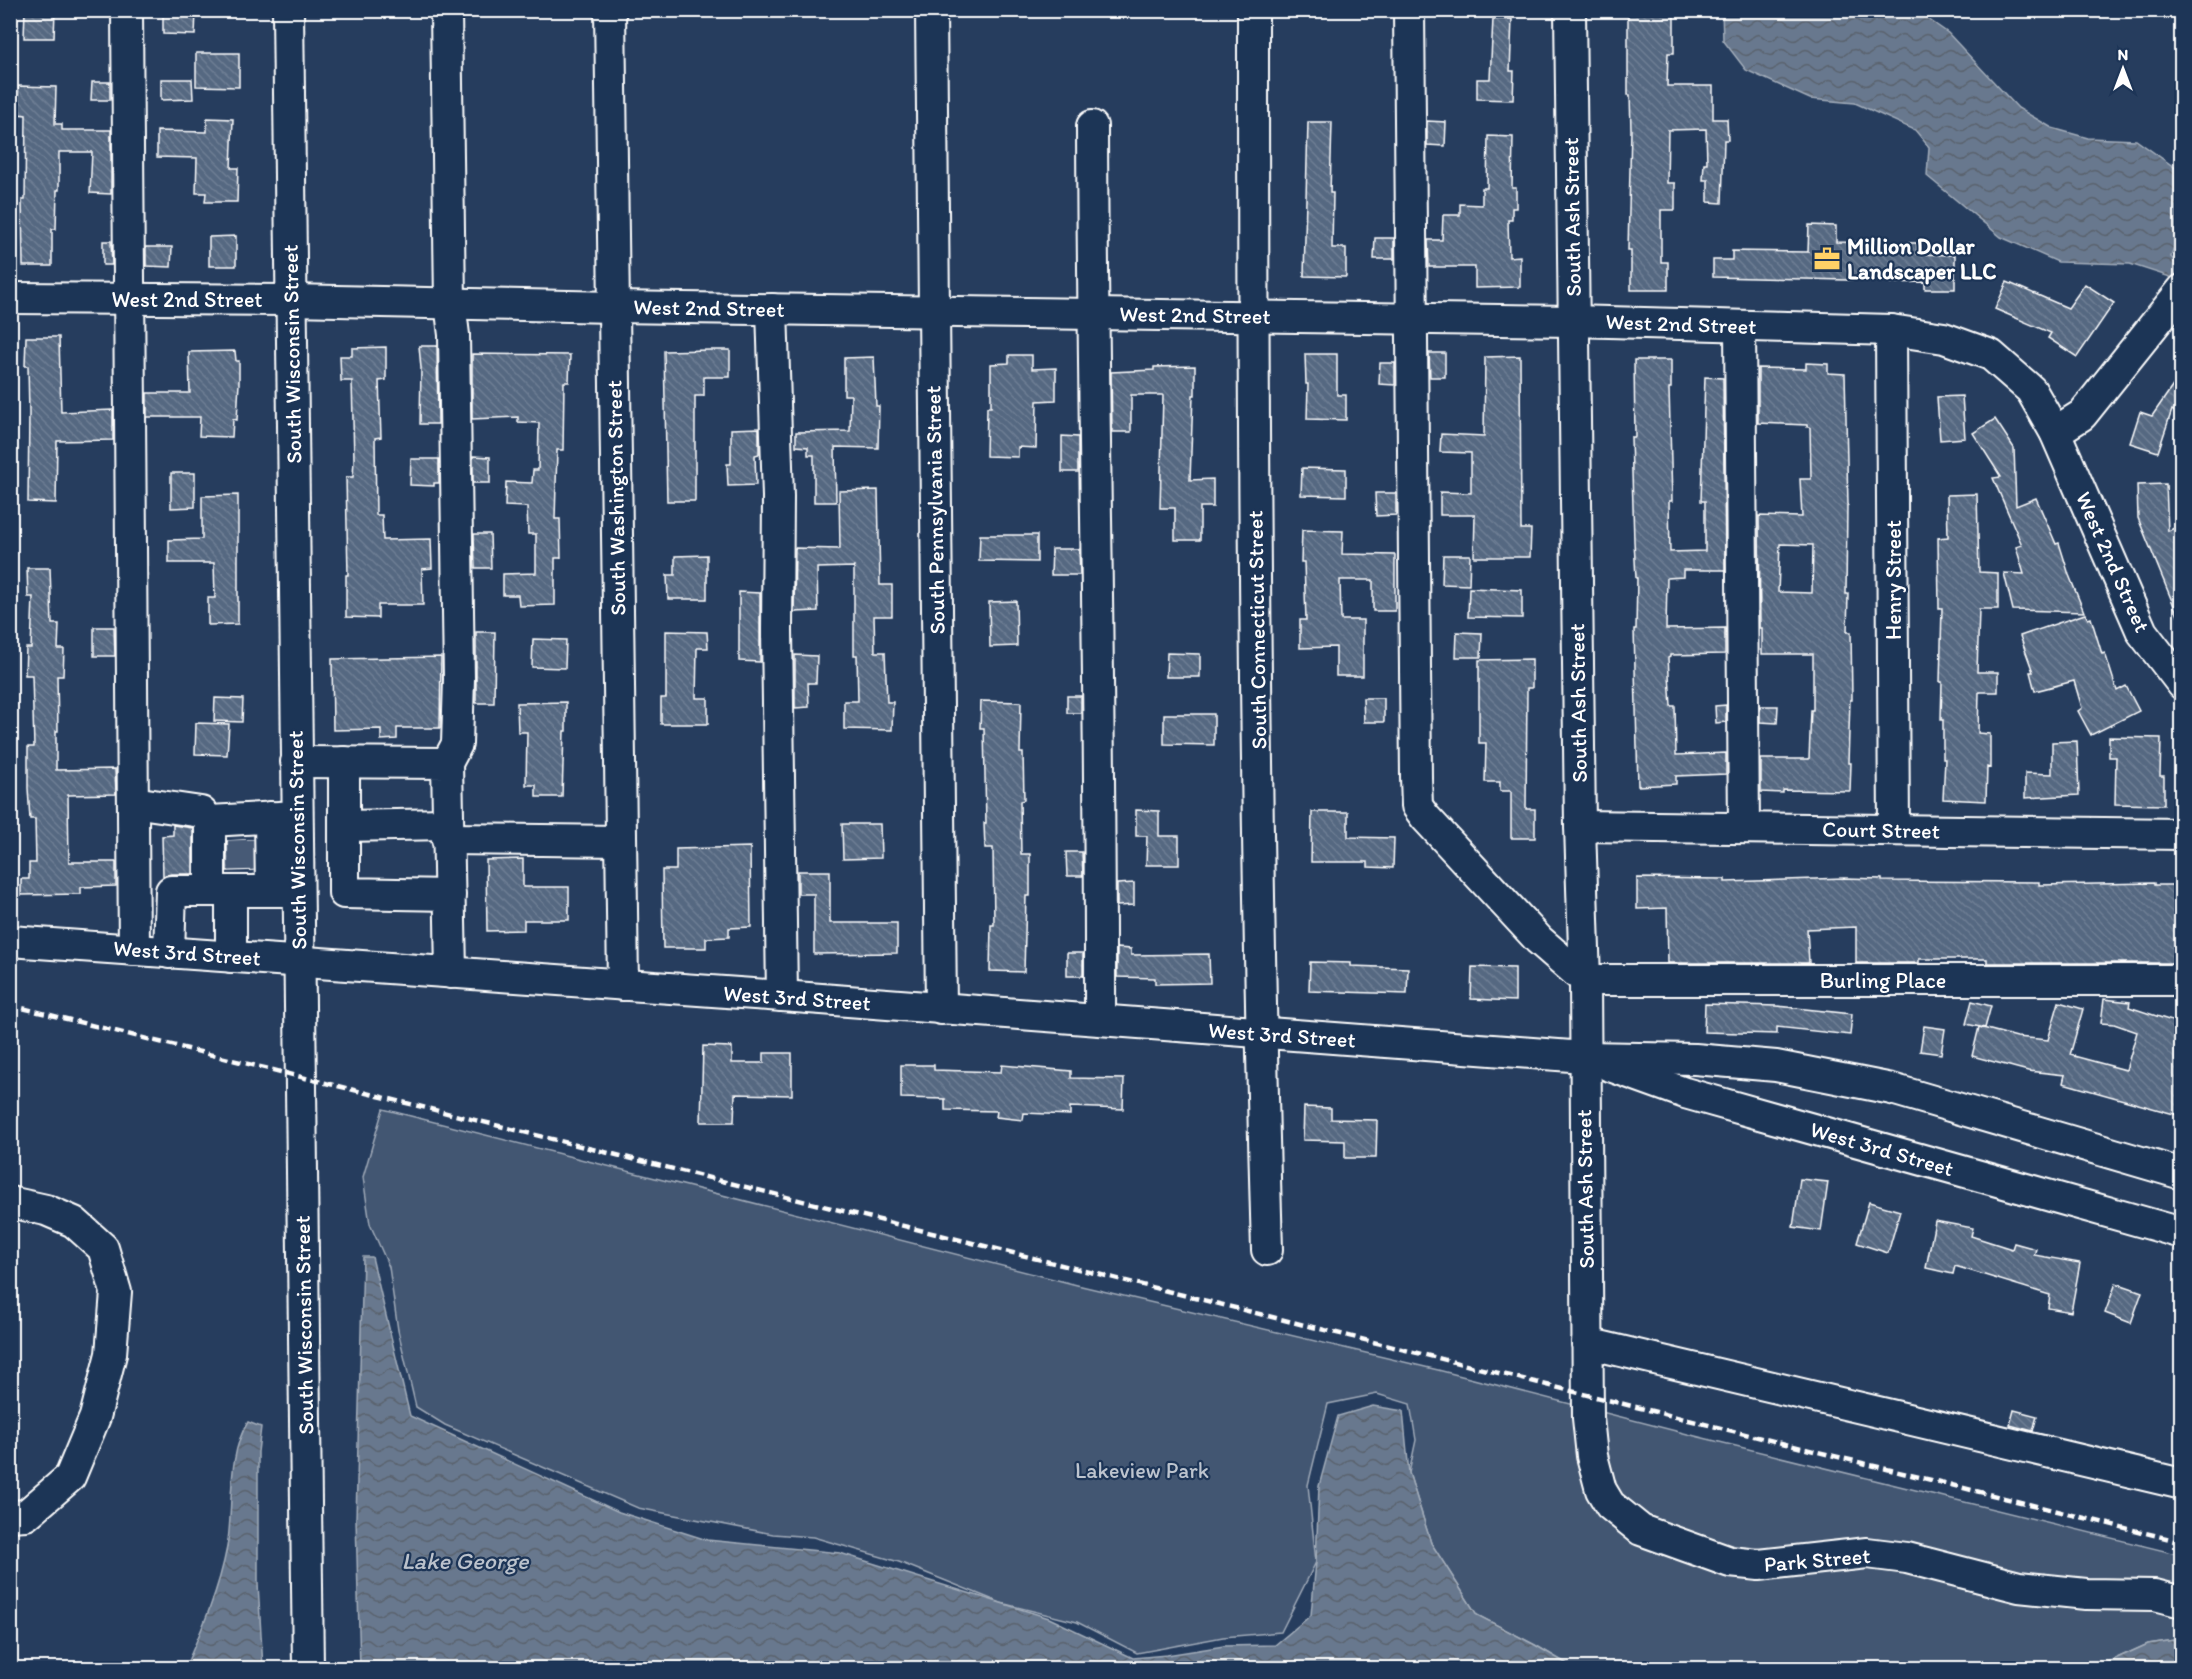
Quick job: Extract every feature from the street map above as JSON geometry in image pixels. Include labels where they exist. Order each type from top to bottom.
[{"type":"street","points":[[128,10],[134,950]]},
{"type":"street","name":"South Wisconsin Street","points":[[288,10],[296,762],[263,823],[250,888],[298,961],[308,1668]]},
{"type":"street","points":[[446,10],[459,679],[457,744],[447,763],[451,973]]},
{"type":"street","name":"South Washington Street","points":[[610,10],[623,985]]},
{"type":"street","name":"South Pennsylvania Street","points":[[931,10],[941,1010]]},
{"type":"street","name":"South Connecticut Street","points":[[1253,10],[1253,316],[1261,1033],[1267,1250]]},
{"type":"street","points":[[1409,10],[1417,806],[1539,940],[1585,980]]},
{"type":"street","name":"South Ash Street","points":[[1570,10],[1580,825],[1585,980],[1588,1396]]},
{"type":"street","points":[[1092,126],[1101,820],[1100,1020]]},
{"type":"street","points":[[2055,432],[2082,415],[2181,291]]},
{"type":"street","name":"West 2nd Street","points":[[10,298],[292,300],[1573,321],[1891,330],[1944,338],[1991,355],[2031,390],[2055,432],[2142,632],[2181,684]]},
{"type":"street","points":[[772,309],[778,496],[777,664],[782,996]]},
{"type":"street","points":[[1740,326],[1744,828]]},
{"type":"street","name":"Henry Street","points":[[1891,330],[1894,830]]},
{"type":"street","points":[[296,762],[447,763]]},
{"type":"street","points":[[344,762],[344,893],[450,895]]},
{"type":"street","points":[[133,802],[201,812],[210,820],[250,888],[231,957]]},
{"type":"street","points":[[210,820],[263,823]]},
{"type":"street","name":"Court Street","points":[[1580,825],[2181,834]]},
{"type":"street","points":[[344,826],[621,841]]},
{"type":"street","points":[[133,891],[250,888]]},
{"type":"street","points":[[169,952],[171,891]]},
{"type":"street","name":"West 3rd Street","points":[[10,941],[782,996],[941,1010],[1584,1057],[1695,1059],[1776,1066],[1892,1089],[2181,1174]]},
{"type":"street","name":"Burling Place","points":[[1585,980],[2181,980]]},
{"type":"street","name":"West 3rd Street","points":[[1584,1057],[1694,1095],[2181,1233]]},
{"type":"street","points":[[10,1202],[46,1210],[74,1222],[103,1248],[116,1292],[111,1354],[95,1417],[70,1477],[26,1515],[10,1516]]},
{"type":"street","points":[[1587,1343],[2181,1484]]},
{"type":"street","name":"Park Street","points":[[1588,1396],[1592,1456],[1601,1490],[1610,1505],[1641,1530],[1698,1552],[1730,1562],[1759,1565],[1867,1553],[1907,1558],[2019,1587],[2086,1594],[2155,1595],[2181,1602]]},
{"type":"green space","name":"Lakeview Park","points":[[383,1109],[1077,1285],[1438,1370],[1699,1437],[2181,1555],[2181,1639],[2148,1644],[2095,1668],[1574,1668],[1477,1615],[1431,1543],[1409,1473],[1416,1440],[1410,1404],[1377,1394],[1328,1404],[1308,1485],[1316,1562],[1281,1632],[1223,1637],[1137,1653],[1077,1622],[1001,1603],[899,1562],[813,1537],[773,1534],[638,1508],[445,1425],[416,1407],[398,1330],[389,1267],[370,1224],[363,1177]]},
{"type":"water","points":[[1915,10],[1948,33],[2018,108],[2052,128],[2088,138],[2136,140],[2181,172],[2181,225],[2171,257],[2181,268],[2173,278],[2130,264],[2058,262],[2001,237],[1927,176],[1929,147],[1915,130],[1855,103],[1810,99],[1746,70],[1723,40],[1722,11]]},
{"type":"water","name":"Lake George","points":[[363,1257],[372,1257],[410,1416],[619,1512],[707,1540],[840,1553],[1049,1618],[1133,1658],[1224,1646],[1275,1645],[1311,1615],[1319,1486],[1338,1416],[1373,1406],[1403,1411],[1409,1473],[1431,1543],[1477,1615],[1574,1668],[360,1668],[356,1519]]},
{"type":"water","points":[[248,1422],[261,1427],[258,1452],[258,1584],[263,1668],[185,1668],[198,1639],[224,1563],[236,1451]]},
{"type":"water","points":[[2181,1639],[2181,1668],[2095,1668],[2148,1644]]},
{"type":"building","points":[[25,10],[55,10],[54,38],[24,38]]},
{"type":"building","points":[[163,10],[196,11],[195,35],[163,34]]},
{"type":"building","points":[[1628,10],[1674,10],[1674,53],[1668,53],[1667,86],[1713,86],[1713,119],[1727,119],[1728,140],[1724,140],[1722,203],[1708,202],[1708,180],[1703,180],[1704,163],[1707,163],[1706,129],[1668,130],[1667,183],[1675,183],[1675,210],[1661,210],[1661,262],[1668,262],[1668,290],[1631,290],[1631,250],[1628,250],[1631,130],[1630,95],[1628,95]]},
{"type":"building","points":[[1493,19],[1512,19],[1510,71],[1514,71],[1513,100],[1477,99],[1477,79],[1490,79]]},
{"type":"building","points":[[196,53],[239,53],[239,87],[196,86]]},
{"type":"building","points":[[161,79],[192,79],[193,99],[161,100]]},
{"type":"building","points":[[92,82],[110,82],[110,100],[91,100]]},
{"type":"building","points":[[18,86],[56,87],[55,124],[62,124],[62,130],[111,130],[111,194],[90,193],[92,152],[59,152],[59,190],[57,190],[56,229],[52,229],[52,266],[23,266],[22,200],[25,200],[26,115],[18,114]]},
{"type":"building","points":[[207,118],[233,119],[231,168],[238,168],[237,202],[205,202],[206,193],[196,193],[197,158],[157,157],[157,131],[207,132]]},
{"type":"building","points":[[1427,121],[1446,122],[1445,146],[1427,145]]},
{"type":"building","points":[[1308,122],[1332,122],[1330,193],[1333,193],[1332,248],[1346,248],[1346,277],[1304,276]]},
{"type":"building","points":[[1488,136],[1513,137],[1512,188],[1516,188],[1516,208],[1512,208],[1512,220],[1508,220],[1509,257],[1520,256],[1520,287],[1475,288],[1475,267],[1429,267],[1428,240],[1442,240],[1443,215],[1460,215],[1460,204],[1482,205],[1482,188],[1487,188]]},
{"type":"building","points":[[1809,225],[1836,226],[1836,242],[1917,243],[1917,254],[1955,255],[1955,289],[1925,289],[1925,282],[1890,283],[1890,281],[1713,277],[1713,260],[1732,260],[1732,251],[1808,252]]},
{"type":"building","points":[[236,236],[236,266],[209,266],[209,237]]},
{"type":"building","points":[[1375,238],[1394,238],[1394,259],[1374,259]]},
{"type":"building","points":[[103,241],[111,241],[112,265],[103,265]]},
{"type":"building","points":[[146,247],[172,247],[171,267],[146,266]]},
{"type":"building","points":[[2007,282],[2068,308],[2085,284],[2114,303],[2077,357],[2048,338],[2051,333],[1995,309]]},
{"type":"building","points":[[26,337],[59,337],[61,412],[113,410],[113,440],[57,441],[56,503],[28,502],[29,413],[28,366],[25,366]]},
{"type":"building","points":[[419,346],[437,346],[438,424],[420,424]]},
{"type":"building","points":[[386,347],[386,380],[379,381],[381,437],[375,438],[376,515],[382,515],[383,540],[431,539],[432,568],[422,569],[423,605],[378,605],[378,618],[346,617],[346,575],[348,575],[346,477],[353,477],[354,459],[352,381],[341,381],[340,356],[352,356],[352,348]]},
{"type":"building","points":[[730,350],[730,377],[704,377],[704,396],[695,396],[695,501],[667,501],[664,351]]},
{"type":"building","points":[[235,351],[236,361],[239,361],[239,383],[237,420],[233,419],[232,437],[199,436],[200,417],[147,417],[147,393],[190,393],[189,352]]},
{"type":"building","points":[[1429,353],[1445,353],[1445,377],[1430,377]]},
{"type":"building","points":[[472,354],[570,355],[569,382],[564,382],[563,450],[557,450],[555,519],[560,519],[561,558],[555,558],[555,605],[519,606],[518,595],[503,595],[503,574],[536,573],[536,534],[528,534],[527,507],[505,506],[506,482],[532,483],[533,470],[538,470],[539,423],[518,422],[518,417],[472,419]]},
{"type":"building","points":[[1305,354],[1337,354],[1337,395],[1346,395],[1346,420],[1307,419],[1308,384],[1306,384]]},
{"type":"building","points":[[1009,355],[1032,355],[1032,369],[1056,368],[1056,400],[1037,401],[1036,448],[1018,447],[1018,457],[986,456],[987,407],[991,407],[991,364],[1009,363]]},
{"type":"building","points":[[1520,356],[1521,529],[1531,529],[1530,557],[1474,557],[1475,515],[1440,515],[1440,492],[1471,493],[1471,453],[1440,452],[1441,434],[1484,436],[1485,357]]},
{"type":"building","points":[[874,357],[876,406],[879,406],[878,448],[835,447],[836,502],[814,502],[814,455],[808,455],[808,447],[796,446],[796,432],[850,431],[851,395],[844,395],[844,358]]},
{"type":"building","points":[[1634,360],[1671,360],[1671,388],[1669,388],[1672,501],[1669,501],[1670,552],[1705,551],[1705,501],[1701,501],[1705,377],[1723,378],[1725,570],[1683,570],[1683,577],[1667,578],[1666,629],[1725,628],[1725,654],[1670,655],[1668,658],[1671,706],[1675,706],[1676,755],[1726,753],[1726,774],[1676,776],[1676,784],[1638,786],[1634,629],[1636,629],[1637,578],[1631,437],[1635,437]]},
{"type":"building","points":[[1380,363],[1395,363],[1395,385],[1379,384]]},
{"type":"building","points":[[1806,363],[1828,364],[1828,373],[1845,374],[1848,505],[1846,594],[1848,594],[1847,632],[1851,632],[1852,700],[1850,700],[1848,763],[1851,763],[1850,791],[1761,792],[1761,759],[1809,759],[1811,710],[1813,710],[1813,654],[1762,654],[1759,516],[1802,517],[1800,479],[1811,479],[1810,427],[1758,423],[1758,368],[1806,369]],"holes":[[[1780,544],[1813,545],[1812,593],[1778,592]]]},
{"type":"building","points":[[1195,366],[1190,480],[1213,479],[1213,507],[1200,507],[1200,540],[1175,540],[1175,508],[1160,508],[1163,395],[1131,395],[1131,432],[1112,432],[1111,372],[1154,370],[1154,367]]},
{"type":"building","points":[[2181,374],[2181,416],[2172,410],[2158,452],[2130,443],[2140,412],[2152,416]]},
{"type":"building","points":[[1962,396],[1965,438],[1940,440],[1937,397]]},
{"type":"building","points":[[1995,419],[2014,448],[2016,506],[2036,498],[2056,544],[2059,543],[2084,612],[2013,610],[2004,573],[2024,574],[2016,547],[2022,545],[1993,478],[2001,477],[1973,433]]},
{"type":"building","points":[[759,428],[759,454],[755,455],[756,485],[728,486],[727,464],[731,464],[731,429]]},
{"type":"building","points":[[1062,436],[1078,437],[1078,472],[1062,472]]},
{"type":"building","points":[[473,456],[490,457],[490,483],[473,483]]},
{"type":"building","points":[[411,459],[439,459],[439,483],[434,483],[434,486],[410,485]]},
{"type":"building","points":[[1302,468],[1346,469],[1346,496],[1301,495]]},
{"type":"building","points":[[171,473],[195,473],[195,507],[171,508]]},
{"type":"building","points":[[2166,484],[2168,531],[2181,525],[2181,623],[2138,518],[2137,485]]},
{"type":"building","points":[[878,490],[880,585],[892,585],[892,616],[874,616],[875,652],[885,652],[887,702],[893,702],[892,730],[844,729],[844,701],[858,701],[857,655],[854,655],[854,567],[817,568],[818,611],[794,612],[795,548],[840,549],[839,491]]},
{"type":"building","points":[[1375,493],[1396,493],[1396,515],[1376,516]]},
{"type":"building","points":[[1977,494],[1979,572],[1998,573],[1998,609],[1979,609],[1977,672],[1998,672],[1998,692],[1979,692],[1978,733],[1990,734],[1990,768],[1987,767],[1986,801],[1943,799],[1945,759],[1943,759],[1943,720],[1941,720],[1942,608],[1939,608],[1938,538],[1948,537],[1947,495]]},
{"type":"building","points":[[238,495],[238,624],[208,625],[208,598],[215,598],[214,563],[169,563],[169,540],[202,539],[202,496]]},
{"type":"building","points":[[1302,530],[1343,531],[1342,554],[1395,555],[1395,611],[1373,611],[1373,580],[1340,580],[1341,620],[1363,620],[1363,676],[1336,676],[1336,647],[1300,648],[1300,620],[1306,620],[1304,562],[1301,562]]},
{"type":"building","points":[[474,534],[490,534],[491,568],[475,568]]},
{"type":"building","points":[[980,535],[1037,535],[1037,562],[979,561]]},
{"type":"building","points":[[1052,549],[1079,549],[1080,575],[1051,575]]},
{"type":"building","points":[[707,555],[707,599],[668,599],[667,575],[675,575],[675,556]]},
{"type":"building","points":[[1443,555],[1470,555],[1469,585],[1442,584]]},
{"type":"building","points":[[27,568],[50,568],[52,624],[59,624],[58,649],[64,649],[63,676],[57,676],[56,770],[115,769],[116,794],[68,795],[69,862],[116,862],[116,886],[81,887],[81,894],[21,895],[21,879],[29,879],[29,863],[36,863],[35,819],[30,819],[28,788],[28,747],[34,747],[32,675],[25,675],[26,648],[31,648],[33,597],[28,597]]},
{"type":"building","points":[[1469,588],[1522,590],[1522,618],[1468,617]]},
{"type":"building","points":[[739,592],[760,593],[760,662],[739,661]]},
{"type":"building","points":[[1016,601],[1017,646],[990,647],[989,602]]},
{"type":"building","points":[[2085,614],[2088,619],[2091,618],[2117,691],[2126,686],[2139,711],[2091,735],[2078,711],[2082,708],[2074,681],[2035,691],[2030,672],[2033,672],[2020,636]]},
{"type":"building","points":[[94,627],[114,627],[115,656],[94,656]]},
{"type":"building","points":[[666,631],[707,632],[708,648],[697,648],[696,698],[708,698],[708,724],[661,724],[661,698],[666,698]]},
{"type":"building","points":[[476,632],[495,632],[494,703],[476,703]]},
{"type":"building","points":[[1457,632],[1482,633],[1481,657],[1456,657]]},
{"type":"building","points":[[533,639],[566,640],[565,668],[532,667]]},
{"type":"building","points":[[1167,653],[1200,654],[1200,677],[1166,677]]},
{"type":"building","points":[[795,655],[817,656],[816,683],[808,683],[809,707],[795,708]]},
{"type":"building","points":[[441,657],[440,728],[397,728],[397,739],[381,740],[381,729],[333,730],[332,659]]},
{"type":"building","points":[[1532,659],[1532,688],[1527,688],[1526,809],[1535,809],[1535,838],[1511,838],[1511,791],[1500,791],[1500,782],[1485,782],[1486,743],[1479,743],[1479,660]]},
{"type":"building","points":[[1067,696],[1081,696],[1081,713],[1067,713]]},
{"type":"building","points":[[215,698],[243,699],[242,722],[214,721]]},
{"type":"building","points":[[1363,698],[1384,698],[1384,722],[1364,722]]},
{"type":"building","points":[[981,701],[1021,702],[1020,753],[1023,753],[1024,800],[1020,801],[1021,854],[1030,854],[1030,896],[1026,896],[1024,972],[990,971],[991,925],[994,925],[993,848],[985,848],[984,728],[980,728]]},
{"type":"building","points":[[566,702],[562,797],[536,797],[536,785],[526,785],[527,732],[518,732],[517,703]]},
{"type":"building","points":[[1726,705],[1726,722],[1716,723],[1715,706]]},
{"type":"building","points":[[1760,706],[1778,706],[1777,723],[1760,722]]},
{"type":"building","points":[[1164,714],[1214,714],[1214,745],[1164,744]]},
{"type":"building","points":[[196,723],[229,724],[227,755],[195,754]]},
{"type":"building","points":[[2109,737],[2161,738],[2160,776],[2164,776],[2164,805],[2115,804],[2116,757],[2109,757]]},
{"type":"building","points":[[2077,741],[2079,795],[2025,798],[2025,773],[2052,774],[2052,742]]},
{"type":"building","points":[[1136,810],[1159,811],[1159,836],[1179,836],[1179,865],[1146,865],[1147,836],[1136,836]]},
{"type":"building","points":[[1312,812],[1348,812],[1348,837],[1394,838],[1393,868],[1368,867],[1368,862],[1311,862]]},
{"type":"building","points":[[842,824],[880,824],[881,858],[843,859]]},
{"type":"building","points":[[173,825],[193,828],[193,874],[163,876],[162,836],[173,835]]},
{"type":"building","points":[[253,840],[253,870],[227,871],[227,841]]},
{"type":"building","points":[[750,847],[751,927],[729,928],[729,937],[706,938],[706,948],[663,948],[662,870],[676,870],[676,849]]},
{"type":"building","points":[[1066,852],[1082,852],[1083,876],[1067,876]]},
{"type":"building","points":[[523,859],[523,887],[569,887],[569,920],[524,920],[524,930],[487,931],[486,860]]},
{"type":"building","points":[[798,871],[830,871],[830,923],[897,923],[897,953],[814,954],[814,894],[798,894]]},
{"type":"building","points":[[1637,878],[1725,879],[1725,882],[1844,878],[1882,879],[1882,881],[2039,882],[2039,885],[2154,883],[2154,885],[2181,885],[2181,963],[1987,963],[1987,959],[1919,959],[1919,963],[1856,963],[1856,927],[1807,929],[1809,963],[1668,963],[1667,908],[1637,909]]},
{"type":"building","points":[[1134,883],[1134,905],[1117,906],[1117,884]]},
{"type":"building","points":[[1117,948],[1131,949],[1131,955],[1209,954],[1210,983],[1155,984],[1155,978],[1117,977]]},
{"type":"building","points":[[1067,953],[1083,953],[1083,976],[1067,976]]},
{"type":"building","points":[[1310,962],[1408,968],[1407,994],[1309,991]]},
{"type":"building","points":[[1472,967],[1515,968],[1515,1001],[1471,999]]},
{"type":"building","points":[[2104,999],[2130,1002],[2129,1007],[2181,1024],[2181,1116],[2063,1083],[2065,1075],[2028,1071],[1972,1056],[1979,1027],[2017,1037],[2048,1040],[2059,1002],[2083,1009],[2070,1055],[2126,1070],[2137,1032],[2114,1024],[2101,1023]]},
{"type":"building","points":[[1972,1001],[1991,1006],[1985,1028],[1966,1024]]},
{"type":"building","points":[[1705,1004],[1777,1006],[1852,1014],[1850,1035],[1777,1027],[1777,1034],[1704,1032]]},
{"type":"building","points":[[1924,1026],[1945,1029],[1941,1054],[1920,1051]]},
{"type":"building","points":[[703,1046],[732,1047],[732,1063],[764,1063],[764,1053],[792,1053],[792,1095],[735,1094],[734,1122],[701,1122]]},
{"type":"building","points":[[901,1065],[934,1065],[934,1070],[1001,1072],[1002,1065],[1071,1071],[1071,1078],[1124,1079],[1123,1109],[1070,1107],[1070,1115],[1024,1113],[1023,1120],[996,1117],[997,1111],[945,1110],[945,1099],[901,1098]]},
{"type":"building","points":[[1304,1107],[1331,1108],[1331,1119],[1377,1120],[1376,1158],[1345,1158],[1345,1141],[1303,1140]]},
{"type":"building","points":[[1800,1179],[1828,1182],[1821,1231],[1793,1227]]},
{"type":"building","points":[[1869,1202],[1900,1211],[1888,1253],[1857,1243]]},
{"type":"building","points":[[1935,1221],[1973,1228],[1971,1236],[2012,1249],[2014,1243],[2036,1249],[2034,1255],[2080,1263],[2071,1312],[2048,1308],[2050,1295],[1955,1266],[1953,1274],[1926,1268]]},
{"type":"building","points":[[2116,1283],[2142,1292],[2131,1323],[2105,1313]]},
{"type":"building","points":[[2014,1410],[2037,1416],[2033,1431],[2010,1425]]},
{"type":"tunnel","points":[[243,840],[244,870]]},
{"type":"railway","points":[[10,1005],[2182,1542]]},
{"type":"place","name":"Million Dollar Landscaper LLC","points":[[1827,259]]}]
